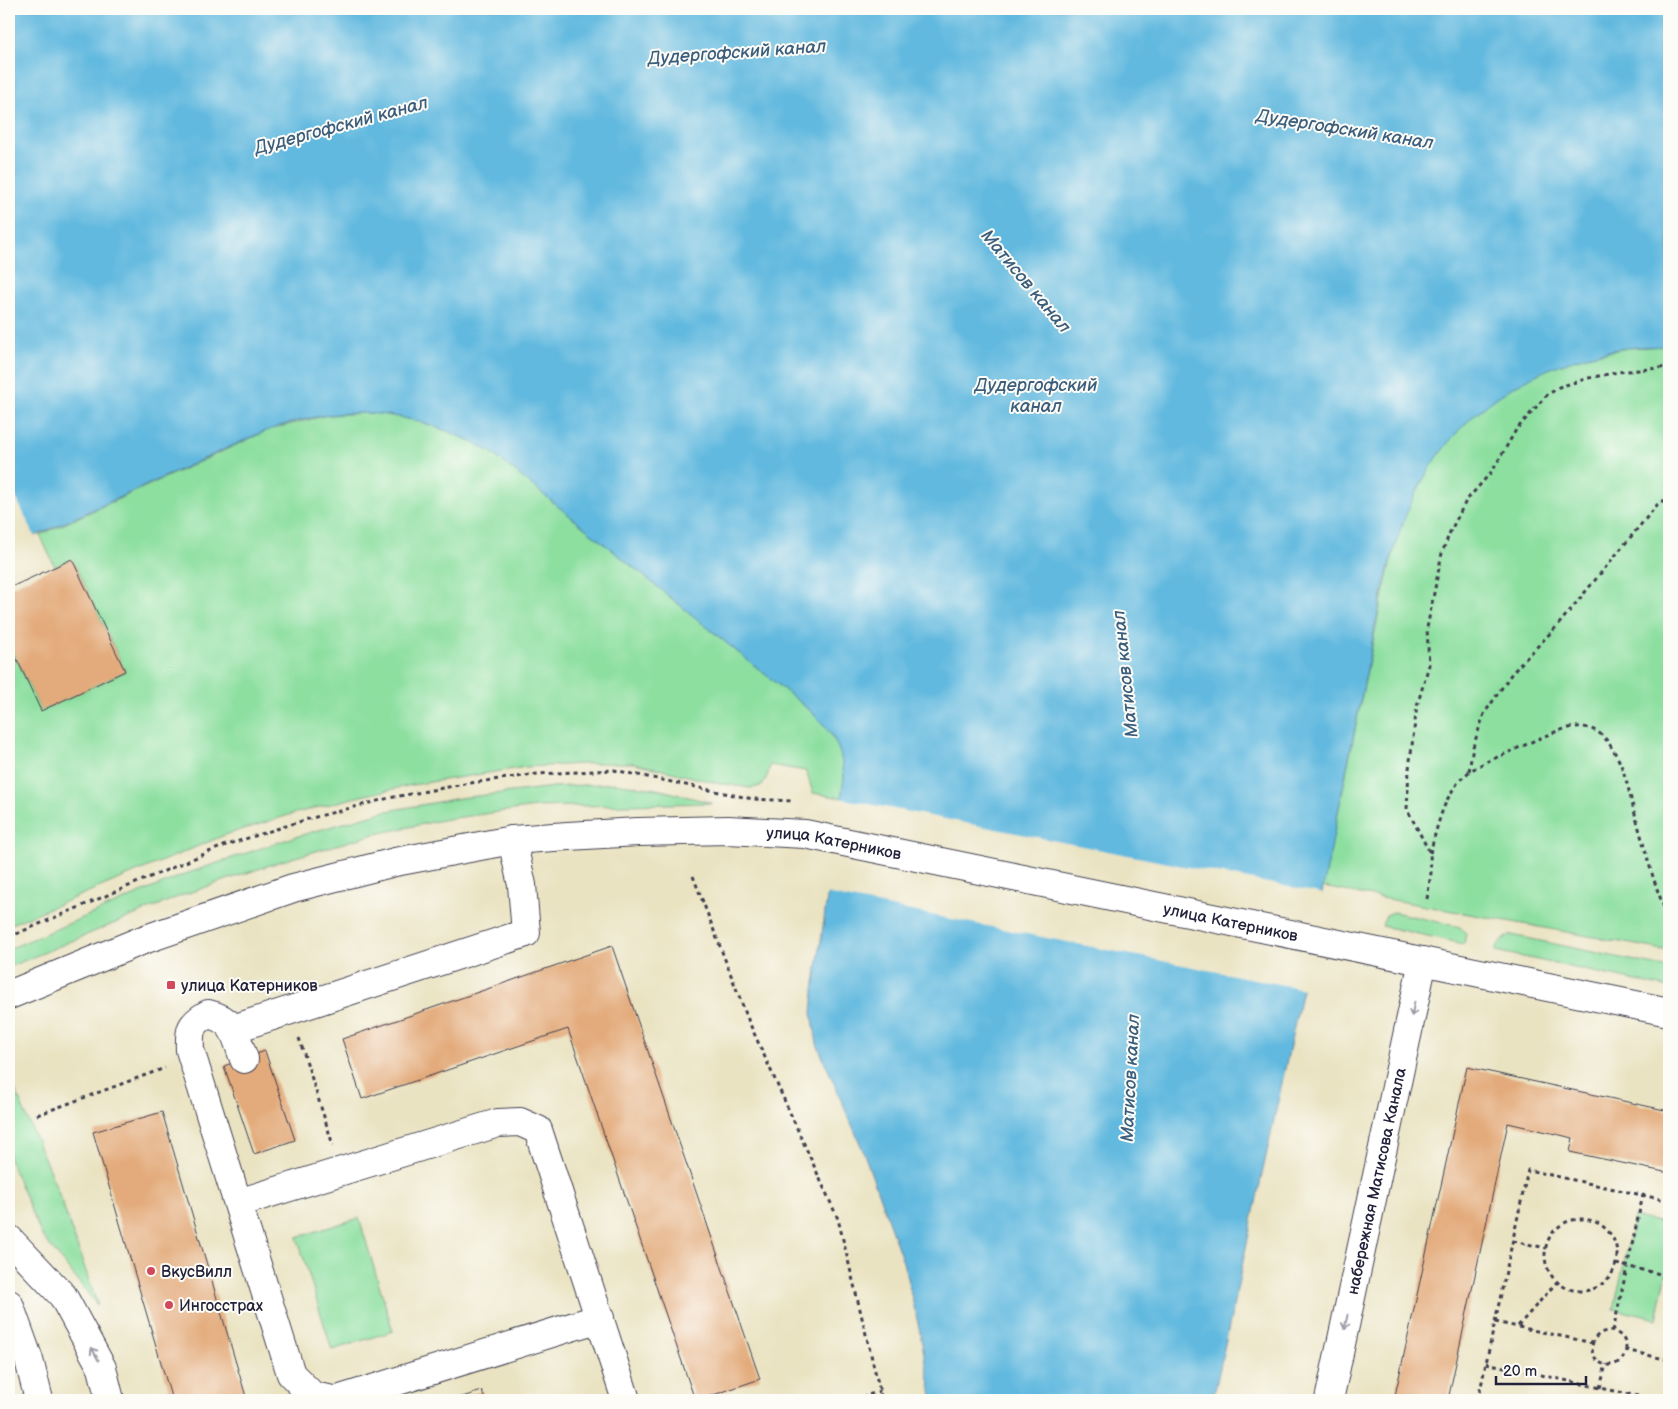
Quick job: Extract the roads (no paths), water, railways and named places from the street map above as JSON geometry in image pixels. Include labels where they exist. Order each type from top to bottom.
[{"type":"street","name":"улица Катерников","points":[[9,995],[143,940],[293,888],[395,862],[512,840],[638,832],[728,830],[805,834],[1669,1012]]},
{"type":"street","points":[[233,1028],[526,934],[522,885],[512,840]]},
{"type":"street","name":"набережная Матисова Канала","points":[[1329,1400],[1423,961]]},
{"type":"street","points":[[244,1059],[233,1028],[221,1017],[208,1014],[195,1021],[189,1034],[192,1058],[291,1374],[312,1396],[335,1400],[600,1318]]},
{"type":"street","points":[[238,1203],[498,1123],[520,1122],[538,1130],[626,1400]]},
{"type":"street","points":[[9,1239],[63,1296],[102,1368],[110,1400]]},
{"type":"street","points":[[9,1304],[29,1360],[39,1400]]},
{"type":"water","name":"Дудергофский канал","points":[[9,9],[1669,9],[1669,346],[1631,347],[1573,360],[1547,370],[1499,396],[1458,431],[1441,452],[1411,503],[1391,559],[1377,616],[1286,1065],[1213,1400],[933,1400],[918,1323],[903,1262],[862,1148],[817,1044],[812,1013],[844,777],[838,747],[823,724],[808,709],[491,452],[462,437],[404,418],[376,414],[347,413],[317,417],[287,424],[256,435],[9,548]]},
{"type":"place","name":"улица Катерников","points":[[171,985]]},
{"type":"place","name":"ВкусВилл","points":[[151,1271]]},
{"type":"place","name":"Ингосстрах","points":[[169,1305]]},
{"type":"water label","name":"Матисов канал","points":[[1026,281]]},
{"type":"water label","name":"Матисов канал","points":[[1125,674]]},
{"type":"water label","name":"Матисов канал","points":[[1130,1078]]}]
